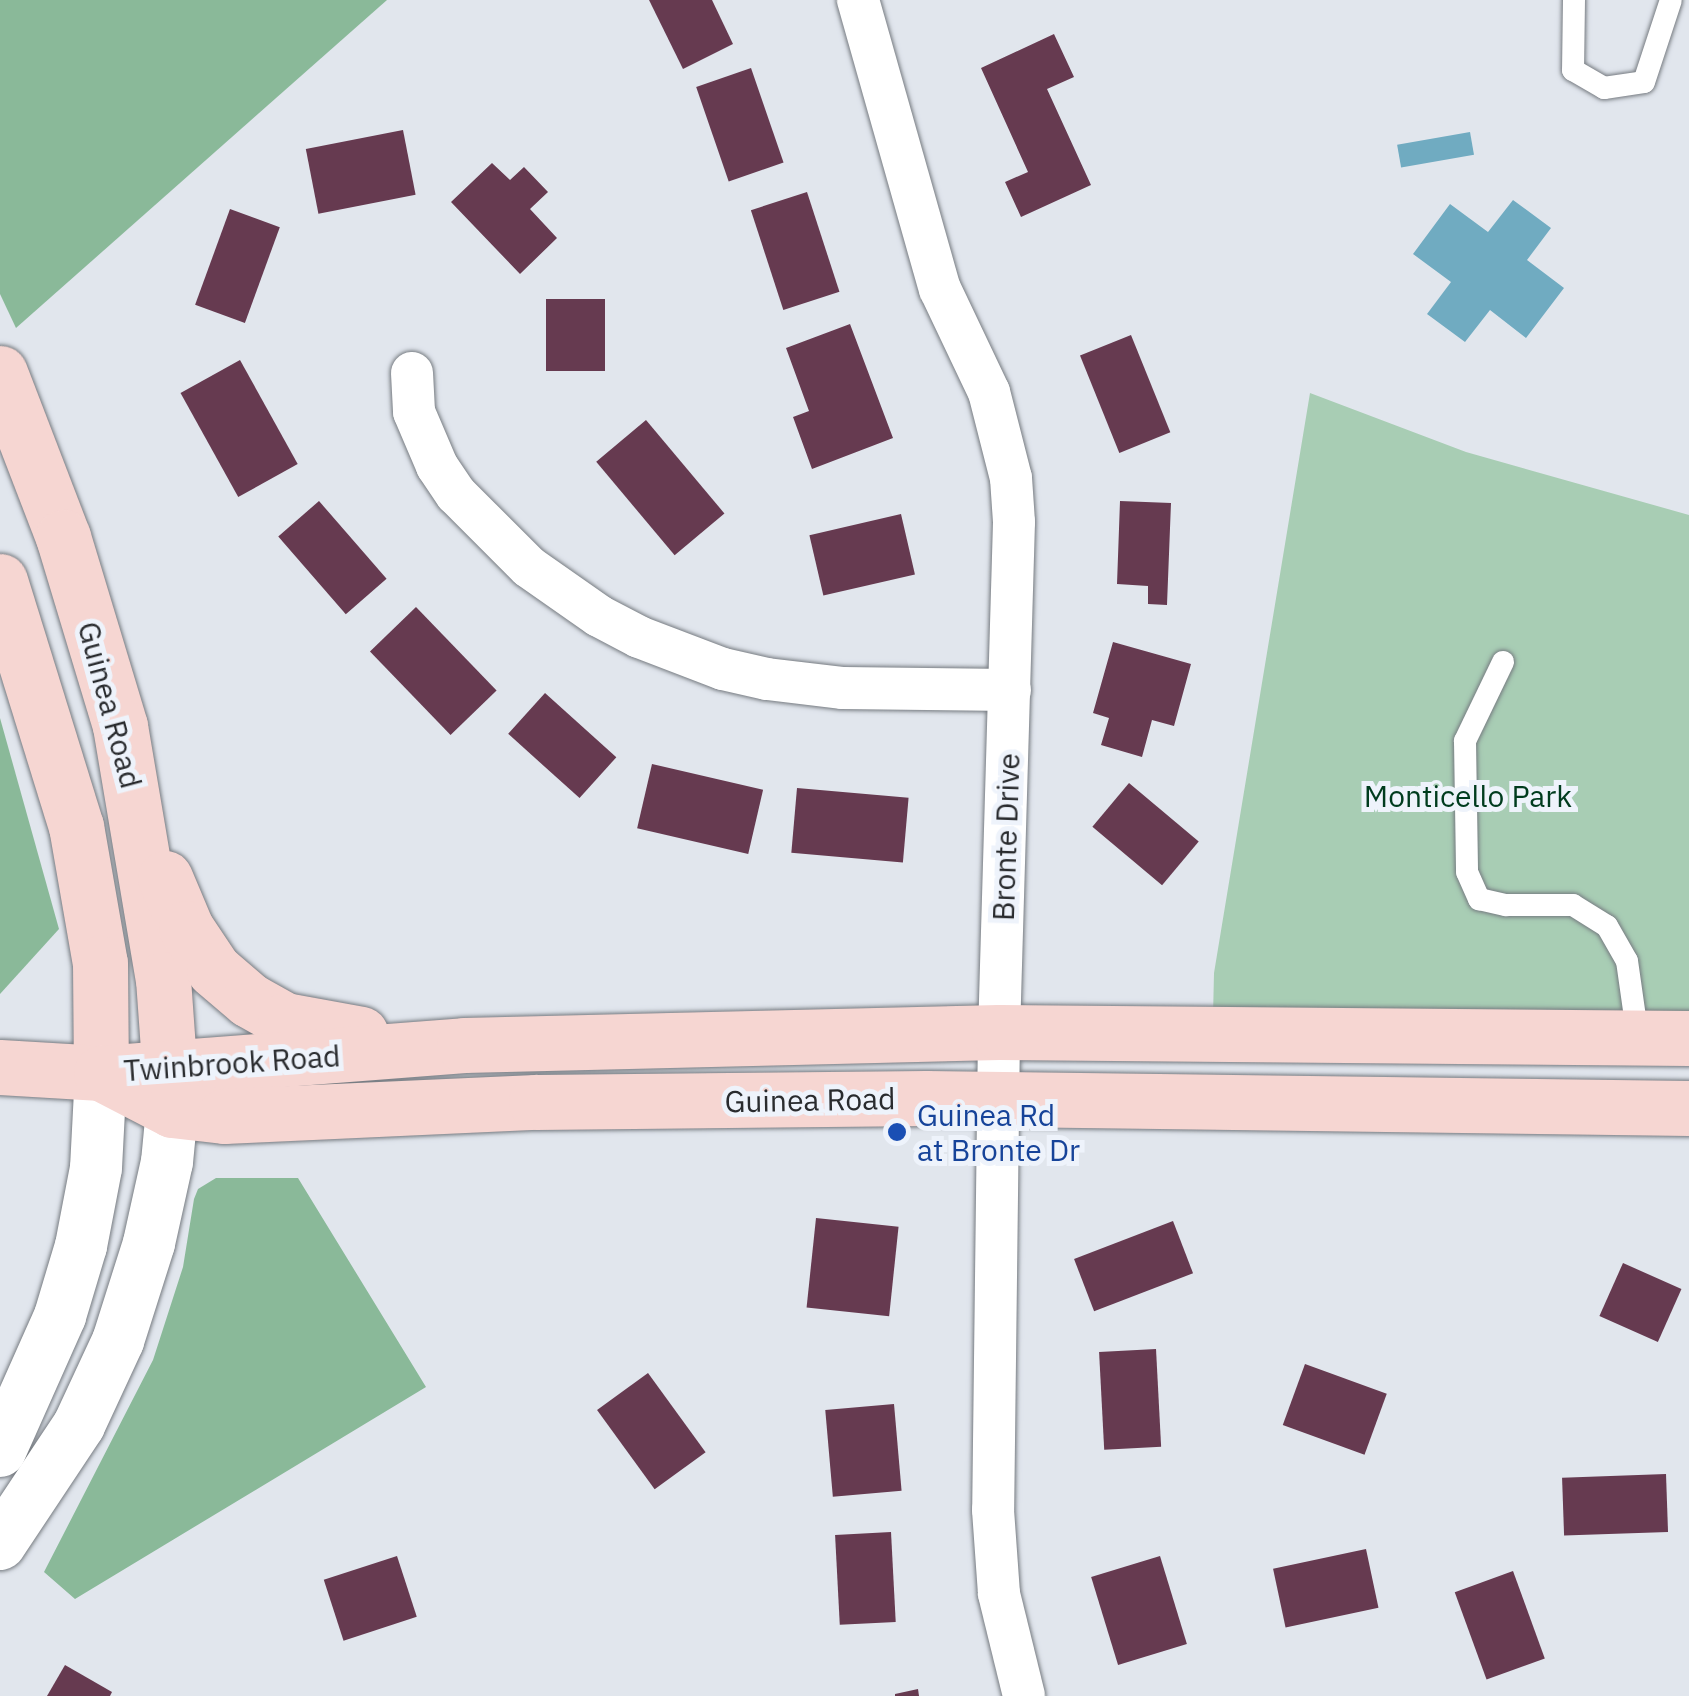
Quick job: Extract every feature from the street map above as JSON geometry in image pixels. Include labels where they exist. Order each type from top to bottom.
[{"type":"main road","name":"Guinea Road","points":[[0,373],[63,537],[120,726],[145,854],[172,1089]]},
{"type":"main road","points":[[0,580],[76,826],[100,963],[101,1073]]},
{"type":"main road","points":[[120,726],[165,878],[186,928],[214,970],[249,1000],[284,1020],[343,1032],[464,1045],[999,1032],[1663,1038]]},
{"type":"main road","name":"Twinbrook Road","points":[[172,1089],[464,1045]]},
{"type":"main road","name":"Twinbrook Road","points":[[0,1067],[101,1073]]},
{"type":"main road","name":"Guinea Road","points":[[101,1073],[172,1089],[224,1116],[536,1102],[1689,1108]]},
{"type":"street","name":"Bronte Drive","points":[[858,0],[940,289],[988,392],[1006,446],[1014,522],[999,1032],[1002,1102],[993,1510],[999,1594],[1024,1696]]},
{"type":"street","points":[[412,373],[414,412],[436,466],[456,494],[528,566],[598,616],[639,637],[723,668],[767,679],[843,688],[1010,690]]},
{"type":"street","points":[[0,1452],[54,1332],[81,1246],[96,1168],[101,1073]]},
{"type":"street","points":[[0,1544],[79,1425],[118,1340],[148,1243],[167,1162],[172,1089]]},
{"type":"lane","points":[[1574,0],[1573,70],[1604,88],[1644,82],[1671,0]]},
{"type":"lane","points":[[1503,662],[1465,741],[1467,872],[1480,899],[1506,905],[1574,905],[1607,926],[1628,961],[1663,1038]]},
{"type":"green space","points":[[0,0],[387,0],[16,328],[0,294]]},
{"type":"green space","name":"Monticello Park","points":[[1310,393],[1466,452],[1689,515],[1689,1015],[1213,1016],[1214,973]]},
{"type":"green space","points":[[0,718],[59,929],[0,994]]},
{"type":"green space","points":[[216,1178],[298,1178],[426,1387],[75,1599],[44,1572],[153,1360],[183,1267],[194,1199],[198,1189]]},
{"type":"water","points":[[1470,132],[1474,155],[1401,168],[1397,145]]},
{"type":"water","points":[[1513,200],[1551,228],[1527,260],[1564,288],[1526,338],[1490,310],[1465,342],[1427,314],[1451,282],[1413,254],[1450,204],[1488,232]]},
{"type":"building","points":[[649,0],[712,0],[733,44],[683,69]]},
{"type":"building","points":[[1054,34],[1074,77],[1047,89],[1091,185],[1021,217],[1005,182],[1028,172],[981,68]]},
{"type":"building","points":[[751,68],[784,163],[729,181],[696,87]]},
{"type":"building","points":[[403,130],[416,195],[318,214],[306,149]]},
{"type":"building","points":[[492,163],[510,180],[524,167],[548,192],[530,209],[557,238],[520,274],[451,202]]},
{"type":"building","points":[[807,192],[839,292],[783,310],[751,210]]},
{"type":"building","points":[[230,209],[280,227],[245,323],[195,305]]},
{"type":"building","points":[[546,299],[605,299],[605,371],[546,371]]},
{"type":"building","points":[[850,324],[893,438],[812,469],[793,417],[809,411],[786,348]]},
{"type":"building","points":[[1131,335],[1170,432],[1119,453],[1080,356]]},
{"type":"building","points":[[240,360],[298,464],[238,497],[181,393]]},
{"type":"building","points":[[646,420],[724,513],[675,555],[596,462]]},
{"type":"building","points":[[319,501],[387,579],[346,614],[278,536]]},
{"type":"building","points":[[1120,501],[1171,503],[1167,605],[1148,604],[1148,586],[1117,584]]},
{"type":"building","points":[[901,514],[915,574],[823,596],[809,535]]},
{"type":"building","points":[[416,607],[497,690],[451,735],[370,651]]},
{"type":"building","points":[[1113,642],[1191,664],[1174,726],[1152,720],[1142,757],[1101,745],[1109,718],[1093,713]]},
{"type":"building","points":[[545,693],[616,757],[580,798],[508,734]]},
{"type":"building","points":[[652,764],[763,790],[748,854],[637,828]]},
{"type":"building","points":[[1129,783],[1199,841],[1162,885],[1092,827]]},
{"type":"building","points":[[797,788],[909,798],[903,863],[791,853]]},
{"type":"building","points":[[816,1218],[899,1227],[889,1316],[807,1308]]},
{"type":"building","points":[[1173,1221],[1193,1273],[1094,1311],[1074,1259]]},
{"type":"building","points":[[1623,1263],[1681,1289],[1658,1342],[1599,1316]]},
{"type":"building","points":[[1156,1349],[1161,1447],[1104,1450],[1099,1352]]},
{"type":"building","points":[[1305,1364],[1387,1394],[1365,1455],[1283,1425]]},
{"type":"building","points":[[648,1373],[706,1452],[655,1489],[597,1410]]},
{"type":"building","points":[[894,1404],[902,1491],[833,1497],[825,1410]]},
{"type":"building","points":[[1666,1474],[1668,1532],[1564,1536],[1562,1478]]},
{"type":"building","points":[[891,1532],[896,1622],[840,1625],[835,1535]]},
{"type":"building","points":[[1366,1549],[1378,1608],[1286,1627],[1273,1569]]},
{"type":"building","points":[[397,1556],[417,1617],[344,1641],[324,1580]]},
{"type":"building","points":[[1160,1556],[1187,1644],[1118,1665],[1091,1577]]},
{"type":"building","points":[[1513,1571],[1545,1658],[1487,1680],[1455,1592]]},
{"type":"building","points":[[65,1665],[112,1692],[110,1696],[47,1696]]},
{"type":"building","points":[[918,1689],[919,1696],[895,1696],[895,1694]]},
{"type":"place","name":"Guinea Rd at Bronte Dr","points":[[897,1132]]}]
